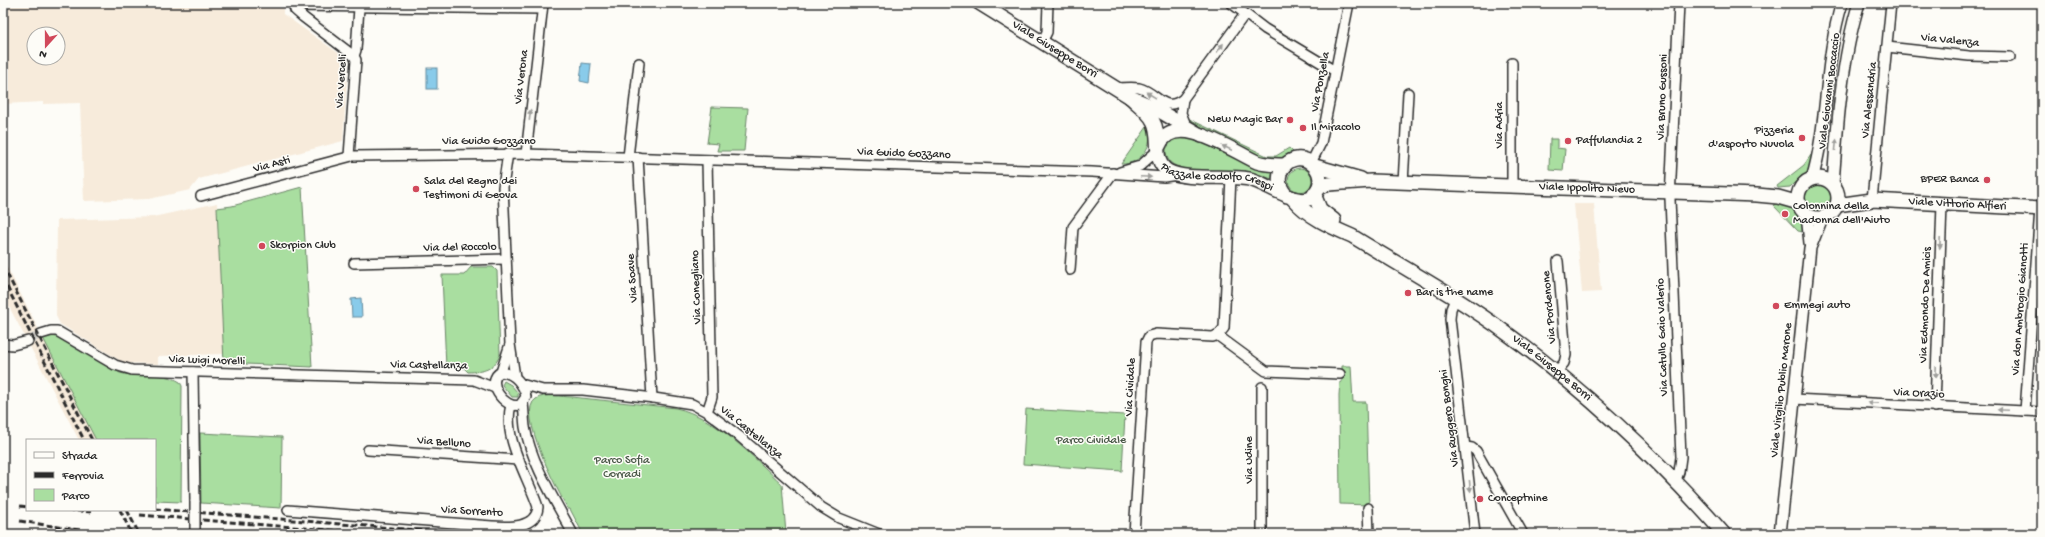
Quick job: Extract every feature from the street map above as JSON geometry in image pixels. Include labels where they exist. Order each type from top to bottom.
[{"type":"main road","name":"Viale Giuseppe Borri","points":[[980,3],[1130,97]]},
{"type":"main road","name":"Piazzale Rodolfo Crespi","points":[[1130,97],[1151,106],[1186,125],[1202,136]]},
{"type":"main road","name":"Piazzale Rodolfo Crespi","points":[[1130,97],[1153,120],[1158,148],[1158,158],[1162,166],[1167,171],[1179,175],[1232,177],[1255,180],[1290,198]]},
{"type":"main road","name":"Piazzale Rodolfo Crespi","points":[[1158,148],[1164,136],[1176,131],[1184,130],[1202,136],[1257,162],[1285,165]]},
{"type":"main road","name":"Piazzale Rodolfo Crespi","points":[[1290,198],[1281,189],[1278,181],[1280,172],[1285,165],[1300,159],[1313,165]]},
{"type":"main road","name":"Viale Ippolito Nievo","points":[[1313,165],[1371,181]]},
{"type":"main road","points":[[1290,198],[1305,200],[1316,191],[1320,177],[1313,165]]},
{"type":"main road","points":[[1812,179],[1823,179],[1835,188],[1837,205],[1831,214],[1822,218],[1815,218],[1807,215],[1799,203],[1798,197],[1802,188],[1812,179]]},
{"type":"main road","name":"Viale Ippolito Nievo","points":[[1316,191],[1329,184],[1371,181],[1770,195],[1799,203]]},
{"type":"main road","name":"Viale Ippolito Nievo","points":[[1770,195],[1802,188]]},
{"type":"main road","name":"Viale Vittorio Alfieri","points":[[1835,188],[1872,200]]},
{"type":"main road","name":"Viale Giuseppe Borri","points":[[1316,191],[1320,209],[1352,236]]},
{"type":"main road","name":"Viale Giuseppe Borri","points":[[1290,198],[1312,215],[1352,236],[1497,326],[1557,372],[1636,440],[1676,480],[1724,534]]},
{"type":"main road","name":"Viale Vittorio Alfieri","points":[[1837,205],[1872,200],[2041,209]]},
{"type":"street","points":[[1042,42],[1047,32],[1048,3]]},
{"type":"street","points":[[1231,3],[1265,29],[1335,71]]},
{"type":"street","name":"Via Ponzella","points":[[1313,165],[1321,143],[1349,3]]},
{"type":"street","name":"Via Bruno Gussoni","points":[[1670,191],[1679,3]]},
{"type":"street","name":"Viale Giovanni Boccaccio","points":[[1812,179],[1819,153],[1832,44],[1842,3]]},
{"type":"street","name":"Viale Giovanni Boccaccio","points":[[1835,188],[1846,61],[1851,31],[1859,3]]},
{"type":"street","name":"Via Alessandria","points":[[1872,200],[1891,3]]},
{"type":"street","points":[[293,4],[359,8],[543,6]]},
{"type":"street","points":[[293,4],[302,17],[354,56]]},
{"type":"street","name":"Via Verona","points":[[526,154],[543,6]]},
{"type":"street","name":"Via Vercelli","points":[[349,156],[356,60],[354,56],[359,8]]},
{"type":"street","points":[[1116,88],[1138,88],[1167,104],[1175,104],[1183,99],[1245,14]]},
{"type":"street","name":"Via Valenza","points":[[1887,47],[1969,56],[2010,56]]},
{"type":"street","points":[[633,157],[639,63]]},
{"type":"street","name":"Via Adria","points":[[1512,63],[1512,186]]},
{"type":"street","points":[[1403,183],[1408,93]]},
{"type":"street","points":[[1183,99],[1182,115],[1186,125]]},
{"type":"street","name":"Piazzale Rodolfo Crespi","points":[[1114,173],[1138,167],[1146,162],[1158,148]]},
{"type":"street","points":[[506,259],[503,186],[508,153]]},
{"type":"street","name":"Via Guido Gozzano","points":[[349,156],[508,153],[1114,173],[1164,177],[1179,175]]},
{"type":"street","name":"Via Asti","points":[[201,196],[349,156]]},
{"type":"street","name":"Via Soave","points":[[633,157],[652,398]]},
{"type":"street","name":"Via Conegliano","points":[[707,160],[712,397],[707,412]]},
{"type":"street","points":[[1070,270],[1073,227],[1114,173]]},
{"type":"street","points":[[1232,177],[1225,325],[1223,330],[1217,335],[1266,371],[1340,374]]},
{"type":"street","name":"Via Catullo Gaio Valerio","points":[[1670,191],[1681,457],[1679,472],[1676,480]]},
{"type":"street","name":"Via Edmondo De Amicis","points":[[1935,407],[1942,204]]},
{"type":"street","name":"Via don Ambrogio Gianotti","points":[[2025,412],[2041,209]]},
{"type":"street","name":"Viale Virgilio Publio Marone","points":[[1780,534],[1810,248],[1807,215]]},
{"type":"street","name":"Viale Virgilio Publio Marone","points":[[1810,248],[1822,218]]},
{"type":"street","name":"Via del Roccolo","points":[[354,263],[506,259],[510,344],[518,381],[524,400],[526,428]]},
{"type":"street","name":"Via Pordenone","points":[[1557,372],[1564,363],[1566,355],[1558,261]]},
{"type":"street","name":"Via Ruggero Bonghi","points":[[1455,299],[1450,314],[1475,534]]},
{"type":"street","name":"Via Luigi Morelli","points":[[41,334],[51,330],[58,331],[122,369],[384,377]]},
{"type":"street","name":"Via Cividale","points":[[1134,534],[1146,342],[1149,336],[1156,334],[1210,337],[1217,335]]},
{"type":"street","points":[[3,344],[13,345],[28,341]]},
{"type":"street","name":"Via del Roccolo","points":[[495,388],[498,373],[510,344]]},
{"type":"street","points":[[193,372],[195,534]]},
{"type":"street","name":"Via Castellanza","points":[[384,377],[474,380],[498,373],[543,390],[575,389],[688,403],[707,412],[750,444],[821,507],[844,520],[880,534]]},
{"type":"street","name":"Via Castellanza","points":[[474,380],[495,388]]},
{"type":"street","name":"Via Udine","points":[[1262,387],[1262,534]]},
{"type":"street","points":[[495,388],[501,398],[512,406],[526,428],[534,454],[553,497],[573,534]]},
{"type":"street","name":"Via Castellanza","points":[[512,406],[543,390]]},
{"type":"street","name":"Via Orazio","points":[[1794,399],[2042,412]]},
{"type":"street","name":"Via Sorrento","points":[[288,510],[492,526],[524,524],[532,519],[538,507],[519,460],[508,421],[512,406]]},
{"type":"street","points":[[1466,447],[1472,448],[1476,451],[1523,534]]},
{"type":"street","name":"Via Belluno","points":[[368,450],[519,460]]},
{"type":"street","points":[[1368,508],[1369,534]]},
{"type":"shaded area","points":[[3,3],[262,3],[262,6],[283,6],[283,14],[348,60],[343,141],[199,179],[190,190],[149,199],[84,201],[80,103],[43,104],[43,102],[3,104]]},
{"type":"shaded area","points":[[217,203],[224,354],[158,356],[158,364],[124,363],[60,324],[56,316],[57,220],[153,217]]},
{"type":"shaded area","points":[[1574,204],[1594,204],[1601,292],[1582,293]]},
{"type":"shaded area","points":[[3,259],[95,439],[78,439],[4,297]]},
{"type":"green space","points":[[712,107],[748,108],[744,151],[717,151],[719,144],[707,143]]},
{"type":"green space","points":[[1185,117],[1267,156],[1276,156],[1289,148],[1294,153],[1275,160],[1264,158],[1191,124]]},
{"type":"green space","points":[[1147,127],[1149,141],[1148,147],[1144,153],[1134,161],[1121,164]]},
{"type":"green space","points":[[1190,137],[1252,166],[1273,171],[1272,179],[1251,172],[1180,169],[1180,167],[1169,161],[1166,149],[1173,139]]},
{"type":"green space","points":[[1550,139],[1557,139],[1557,148],[1565,149],[1563,171],[1549,170]]},
{"type":"green space","points":[[1811,155],[1814,155],[1808,173],[1801,176],[1790,187],[1778,188],[1777,186],[1804,165]]},
{"type":"green space","points":[[1300,168],[1309,171],[1312,180],[1309,189],[1300,192],[1291,189],[1288,180],[1291,171]]},
{"type":"green space","points":[[1818,184],[1824,185],[1828,188],[1831,192],[1831,204],[1828,208],[1824,211],[1818,212],[1812,211],[1808,208],[1805,204],[1804,198],[1805,192],[1808,188],[1812,185]]},
{"type":"green space","name":"Skorpion Club","points":[[302,187],[312,367],[224,363],[217,208],[232,206]]},
{"type":"green space","points":[[1784,203],[1788,205],[1797,215],[1804,232],[1798,231],[1773,205]]},
{"type":"green space","points":[[471,267],[493,267],[497,271],[500,355],[495,364],[491,367],[483,371],[468,372],[464,368],[446,367],[442,275],[464,275]]},
{"type":"green space","points":[[51,335],[57,335],[120,373],[166,377],[180,382],[182,386],[181,502],[156,501],[156,439],[95,439],[43,338]]},
{"type":"green space","points":[[1342,366],[1351,366],[1353,402],[1366,402],[1369,505],[1340,504],[1339,395],[1340,382],[1342,382]]},
{"type":"green space","points":[[504,381],[511,385],[518,393],[518,397],[512,397],[502,385]]},
{"type":"green space","name":"Parco Sofia Corradi","points":[[539,397],[572,397],[676,408],[705,420],[733,439],[782,484],[786,534],[583,534],[570,509],[568,509],[563,500],[548,470],[535,435],[531,419],[531,407]]},
{"type":"green space","name":"Parco Cividale","points":[[1026,409],[1125,415],[1122,471],[1023,464]]},
{"type":"green space","points":[[200,433],[282,437],[281,508],[201,503]]},
{"type":"water","points":[[582,63],[591,64],[589,83],[580,81]]},
{"type":"water","points":[[427,68],[437,68],[437,89],[427,89]]},
{"type":"water","points":[[361,298],[362,317],[352,317],[351,299]]},
{"type":"tunnel","points":[[28,341],[41,334]]},
{"type":"railway","points":[[3,266],[91,439]]},
{"type":"railway","points":[[3,279],[83,439]]},
{"type":"railway","points":[[20,506],[26,507]]},
{"type":"railway","points":[[156,509],[466,534]]},
{"type":"railway","points":[[80,511],[91,512]]},
{"type":"railway","points":[[120,511],[132,534]]},
{"type":"railway","points":[[128,511],[139,534]]},
{"type":"railway","points":[[140,515],[380,534]]},
{"type":"railway","points":[[20,521],[104,534]]},
{"type":"place","name":"New Magic Bar","points":[[1290,120]]},
{"type":"place","name":"Il Miracolo","points":[[1303,128]]},
{"type":"place","name":"Pizzeria d'asporto Nuvola","points":[[1802,138]]},
{"type":"place","name":"Paffulandia 2","points":[[1568,141]]},
{"type":"place","name":"BPER Banca","points":[[1987,180]]},
{"type":"place","name":"Sala del Regno dei Testimoni di Geova","points":[[416,189]]},
{"type":"place","name":"Colonnina della Madonna dell'Aiuto","points":[[1785,214]]},
{"type":"place","name":"Skorpion Club","points":[[262,246]]},
{"type":"place","name":"Bar is the name","points":[[1408,293]]},
{"type":"place","name":"Emmegi auto","points":[[1776,306]]},
{"type":"place","name":"Conceptnine","points":[[1480,499]]}]
